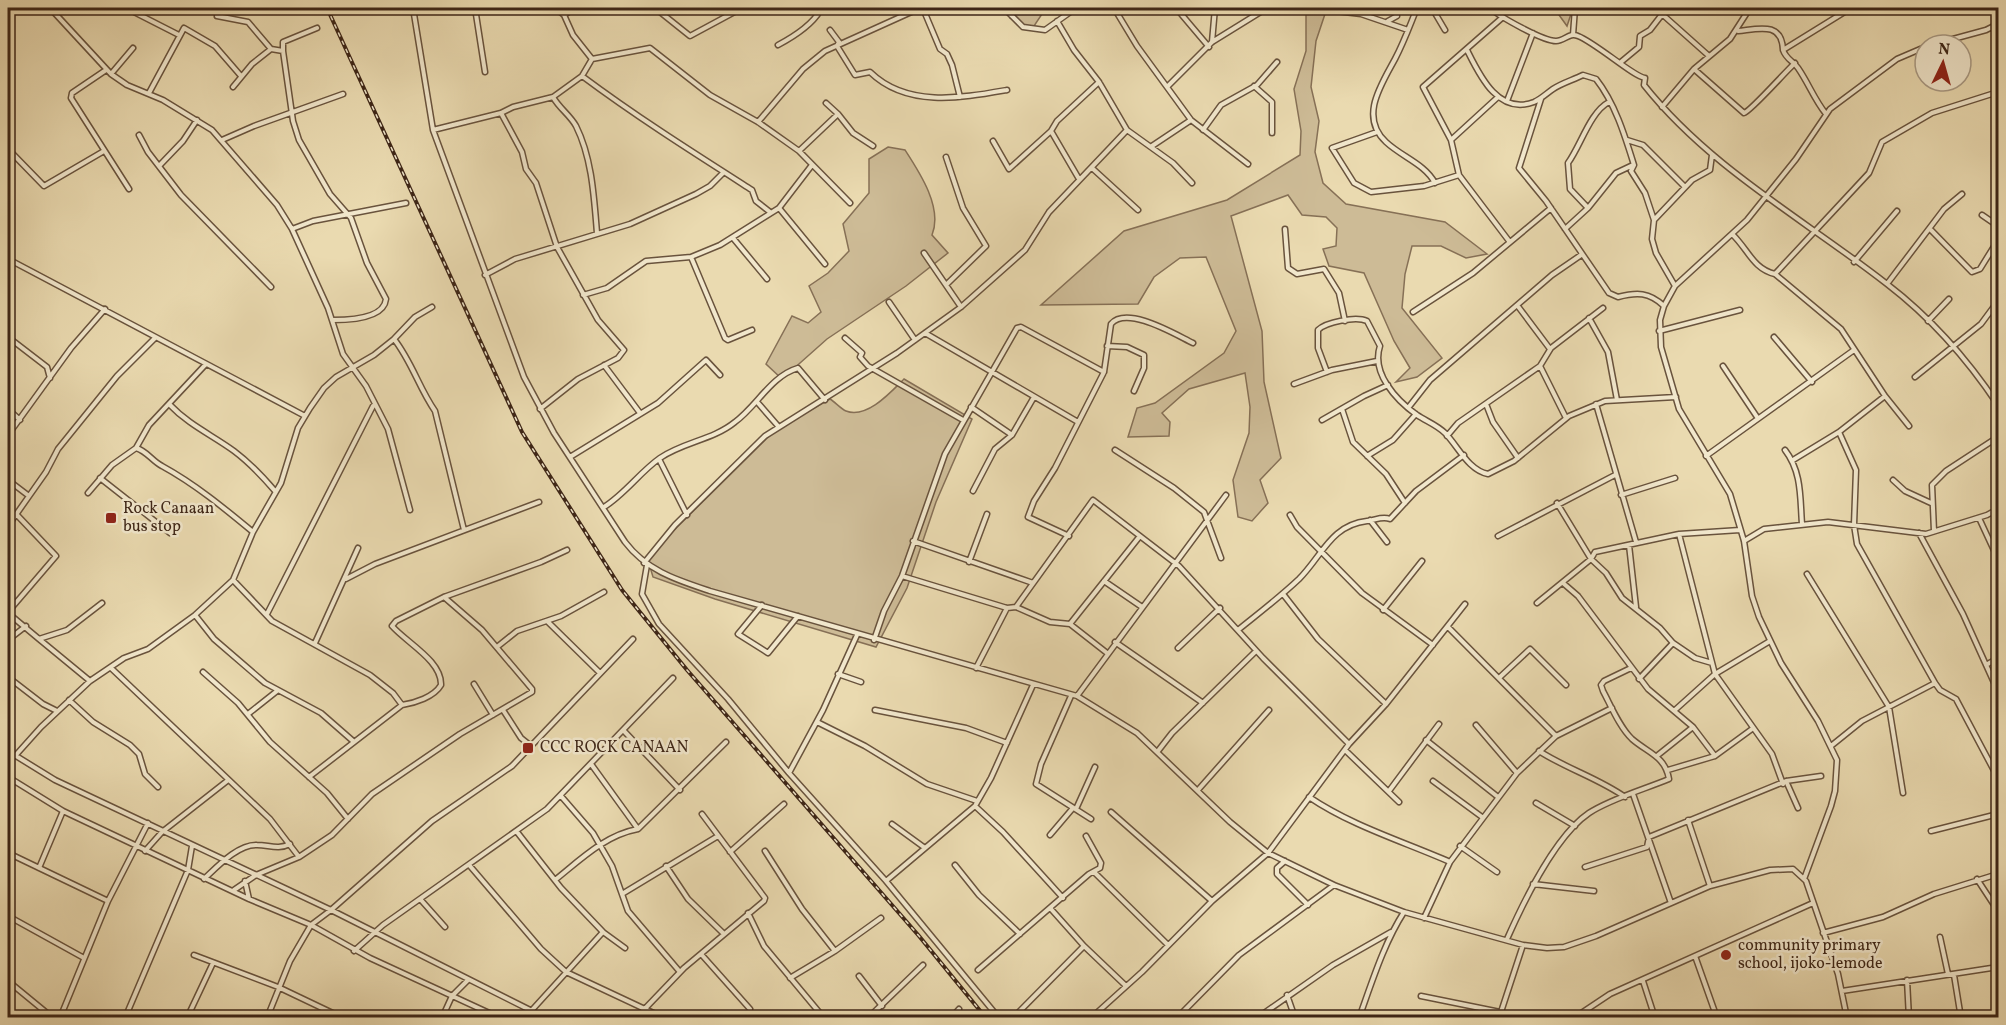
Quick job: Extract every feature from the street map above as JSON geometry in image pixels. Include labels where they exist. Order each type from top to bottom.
[{"type":"street","points":[[50,8],[111,74],[197,120],[222,140],[248,175],[277,205],[292,229],[333,320],[343,354],[366,386],[374,406],[388,429],[410,510]]},
{"type":"street","points":[[126,8],[179,35]]},
{"type":"street","points":[[346,8],[350,11],[375,8]]},
{"type":"street","points":[[413,8],[433,130],[527,385],[570,457],[629,547],[646,564],[659,573],[688,584],[874,640],[1074,696],[1122,722],[1158,751],[1237,829],[1268,853],[1334,885],[1404,912],[1523,945],[1547,948],[1564,947],[1596,936],[1710,886],[1779,868],[1799,872],[1823,933],[1842,991],[1847,1017]]},
{"type":"street","points":[[475,8],[485,72]]},
{"type":"street","points":[[555,8],[564,15],[573,35],[592,59]]},
{"type":"street","points":[[564,15],[575,8]]},
{"type":"street","points":[[656,8],[690,36],[741,8]]},
{"type":"street","points":[[778,45],[793,37],[815,18],[820,11],[818,8]]},
{"type":"street","points":[[1004,8],[1023,27],[1045,30],[1076,8]]},
{"type":"street","points":[[1114,8],[1137,46],[1191,120],[1248,164]]},
{"type":"street","points":[[1176,8],[1210,45]]},
{"type":"street","points":[[1210,45],[1215,8]]},
{"type":"street","points":[[1167,87],[1210,45],[1267,8]]},
{"type":"street","points":[[1387,22],[1398,16],[1395,8]]},
{"type":"street","points":[[1417,8],[1382,79],[1381,89],[1375,99],[1373,118],[1377,132],[1398,154],[1428,171],[1436,183]]},
{"type":"street","points":[[1432,8],[1445,30]]},
{"type":"street","points":[[1573,35],[1575,8]]},
{"type":"street","points":[[1621,62],[1639,46],[1640,36],[1650,30],[1667,8]]},
{"type":"street","points":[[1662,107],[1694,69],[1737,31],[1750,8]]},
{"type":"street","points":[[1783,50],[1851,8]]},
{"type":"street","points":[[758,122],[803,69],[825,51],[918,9],[924,11],[940,49],[947,54],[960,97]]},
{"type":"street","points":[[1319,9],[1361,14],[1408,30]]},
{"type":"street","points":[[1492,9],[1533,33],[1556,41],[1573,35],[1621,62],[1638,77],[1645,78],[1644,84],[1662,107],[1712,155],[1744,181],[1767,195],[1854,262],[1887,284],[1928,321],[1976,372],[1998,405]]},
{"type":"street","points":[[1492,9],[1497,21]]},
{"type":"street","points":[[1663,15],[1709,56]]},
{"type":"street","points":[[217,16],[248,22],[271,49],[283,51]]},
{"type":"street","points":[[1503,17],[1423,87],[1450,140],[1459,175],[1509,241]]},
{"type":"street","points":[[1057,21],[1074,50],[1099,82],[1127,130],[1152,146],[1192,183]]},
{"type":"street","points":[[1742,23],[1746,30]]},
{"type":"street","points":[[1972,33],[1998,24]]},
{"type":"street","points":[[1737,31],[1764,27],[1771,29],[1783,42],[1786,58],[1795,63],[1812,97],[1826,114]]},
{"type":"street","points":[[1993,27],[1998,33]]},
{"type":"street","points":[[149,93],[184,28],[188,28],[210,42],[241,76]]},
{"type":"street","points":[[317,28],[283,42],[291,112],[302,149],[330,194],[349,214],[386,302],[373,314],[333,320]]},
{"type":"street","points":[[830,30],[839,42],[837,46],[855,75],[870,72],[882,83],[898,92],[925,97],[960,97],[1007,90]]},
{"type":"street","points":[[1507,100],[1533,33]]},
{"type":"street","points":[[111,74],[133,48]]},
{"type":"street","points":[[433,130],[501,113],[513,107],[553,96],[582,76],[592,59],[650,48],[710,95],[758,122],[799,151],[850,203]]},
{"type":"street","points":[[233,87],[241,76],[271,49]]},
{"type":"street","points":[[1467,50],[1485,86],[1498,97],[1524,104],[1541,98],[1554,88],[1583,75],[1596,79],[1627,140],[1634,165],[1631,171],[1645,193],[1654,220],[1652,239],[1656,253],[1675,286]]},
{"type":"street","points":[[1804,880],[1835,790],[1837,760],[1770,641],[1752,596],[1744,541],[1730,494],[1680,409],[1661,347],[1659,331],[1664,306],[1675,286],[1732,234],[1767,195],[1826,114],[1851,91],[1897,59],[1913,52]]},
{"type":"street","points":[[1203,130],[1221,105],[1254,86],[1276,63]]},
{"type":"street","points":[[1694,69],[1744,113],[1751,111],[1777,78],[1795,63]]},
{"type":"street","points":[[106,70],[72,93],[71,98],[129,189]]},
{"type":"street","points":[[582,76],[669,138],[692,149],[723,173],[752,190],[756,201],[770,213]]},
{"type":"street","points":[[993,141],[1009,169],[1051,131],[1057,122],[1099,82]]},
{"type":"street","points":[[1254,86],[1272,102],[1272,133]]},
{"type":"street","points":[[1775,274],[1817,232],[1869,173],[1882,142],[1932,113],[1998,92]]},
{"type":"street","points":[[222,140],[343,94]]},
{"type":"street","points":[[553,96],[559,107],[572,120],[585,149],[593,186],[597,232]]},
{"type":"street","points":[[1450,140],[1498,97]]},
{"type":"street","points":[[1541,98],[1519,168],[1551,208],[1581,255],[1614,296],[1648,294],[1664,306]]},
{"type":"street","points":[[1588,208],[1570,189],[1568,163],[1581,146],[1598,111],[1609,102]]},
{"type":"street","points":[[826,103],[853,133],[873,146]]},
{"type":"street","points":[[501,113],[522,152],[526,169],[536,183],[557,247],[583,295],[624,350],[618,358],[578,379],[554,401],[540,409]]},
{"type":"street","points":[[799,151],[838,114]]},
{"type":"street","points":[[160,165],[183,141],[197,120]]},
{"type":"street","points":[[1152,146],[1191,120]]},
{"type":"street","points":[[999,1017],[886,881],[789,773],[728,699],[659,624],[642,594],[646,564],[687,515],[735,469],[746,452],[778,426],[825,400],[961,307],[1025,250],[1049,212],[1127,130]]},
{"type":"street","points":[[1051,131],[1079,179]]},
{"type":"street","points":[[1377,132],[1332,148],[1354,183],[1371,192],[1380,193],[1436,183],[1459,175]]},
{"type":"street","points":[[139,135],[148,152],[182,195],[271,287]]},
{"type":"street","points":[[1627,140],[1643,146],[1685,187]]},
{"type":"street","points":[[8,149],[44,186],[104,151]]},
{"type":"street","points":[[1654,220],[1692,180],[1710,170],[1712,155]]},
{"type":"street","points":[[946,157],[963,208],[986,246],[946,285]]},
{"type":"street","points":[[583,295],[607,288],[646,261],[691,257],[733,238],[779,208],[812,165]]},
{"type":"street","points":[[1565,229],[1588,208],[1616,173],[1634,165]]},
{"type":"street","points":[[1092,168],[1138,210]]},
{"type":"street","points":[[485,275],[515,260],[597,232],[614,230],[696,194],[723,173]]},
{"type":"street","points":[[1887,284],[1931,230],[1944,209],[1962,194]]},
{"type":"street","points":[[292,229],[305,223],[406,203]]},
{"type":"street","points":[[779,208],[825,264]]},
{"type":"street","points":[[1413,312],[1473,273],[1551,208]]},
{"type":"street","points":[[1854,262],[1898,211]]},
{"type":"street","points":[[1982,215],[1998,226]]},
{"type":"street","points":[[1285,229],[1288,268],[1297,274],[1324,269],[1339,292],[1345,321]]},
{"type":"street","points":[[1931,230],[1972,272],[1980,269],[1998,240]]},
{"type":"street","points":[[1732,234],[1746,247],[1753,261],[1763,271],[1775,274],[1841,329],[1885,396],[1909,426]]},
{"type":"street","points":[[733,238],[767,279]]},
{"type":"street","points":[[924,253],[961,307]]},
{"type":"street","points":[[1408,408],[1430,381],[1552,275],[1581,255]]},
{"type":"street","points":[[691,257],[725,339],[728,340],[752,330]]},
{"type":"street","points":[[8,260],[105,309],[155,338],[304,416]]},
{"type":"street","points":[[1928,321],[1949,299]]},
{"type":"street","points":[[1915,377],[1981,324],[1998,301]]},
{"type":"street","points":[[889,302],[915,340]]},
{"type":"street","points":[[1517,305],[1550,349]]},
{"type":"street","points":[[15,756],[57,711],[90,681],[124,658],[148,649],[195,615],[233,580],[253,532],[281,483],[293,439],[304,416],[324,388],[394,339],[415,317],[432,306]]},
{"type":"street","points":[[1447,436],[1458,423],[1540,366],[1550,349],[1603,308]]},
{"type":"street","points":[[8,435],[76,342],[105,309]]},
{"type":"street","points":[[1659,331],[1740,310]]},
{"type":"street","points":[[1589,318],[1608,352],[1617,400]]},
{"type":"street","points":[[1069,536],[1028,517],[1034,501],[1055,468],[1104,372],[1111,324],[1119,319],[1159,325],[1193,343]]},
{"type":"street","points":[[1327,372],[1318,348],[1318,330],[1321,326],[1360,319],[1366,321],[1380,346],[1377,360],[1388,385],[1408,408],[1447,436],[1474,468],[1488,474],[1518,458],[1566,418],[1596,404],[1617,400],[1676,397]]},
{"type":"street","points":[[874,640],[884,611],[902,576],[945,454],[1019,327],[1104,372]]},
{"type":"street","points":[[924,333],[1078,422]]},
{"type":"street","points":[[8,337],[47,367],[50,378]]},
{"type":"street","points":[[1774,337],[1812,382]]},
{"type":"street","points":[[8,526],[58,449],[117,376],[155,338]]},
{"type":"street","points":[[845,338],[862,353],[860,357],[872,368],[963,420]]},
{"type":"street","points":[[394,339],[410,360],[426,398],[435,411],[464,530]]},
{"type":"street","points":[[1107,346],[1127,347],[1144,355],[1144,368],[1134,391]]},
{"type":"street","points":[[1706,456],[1757,417],[1812,382],[1854,350]]},
{"type":"street","points":[[570,457],[658,403],[706,360],[720,375]]},
{"type":"street","points":[[1294,384],[1327,372],[1377,360]]},
{"type":"street","points":[[88,494],[112,465],[136,448],[149,425],[206,364]]},
{"type":"street","points":[[604,365],[640,413]]},
{"type":"street","points":[[1540,366],[1566,418]]},
{"type":"street","points":[[1724,366],[1757,417]]},
{"type":"street","points":[[604,507],[659,459],[680,446],[722,431],[758,403],[765,391],[798,369],[825,400]]},
{"type":"street","points":[[1322,420],[1388,385]]},
{"type":"street","points":[[1793,460],[1839,432],[1885,396]]},
{"type":"street","points":[[973,491],[995,449],[1012,435],[1034,397]]},
{"type":"street","points":[[758,403],[778,426]]},
{"type":"street","points":[[1596,404],[1636,542]]},
{"type":"street","points":[[170,405],[189,424],[201,428],[220,444],[233,450],[275,491]]},
{"type":"street","points":[[1486,405],[1493,422],[1518,458]]},
{"type":"street","points":[[267,614],[374,406]]},
{"type":"street","points":[[971,407],[1012,435]]},
{"type":"street","points":[[8,409],[20,420]]},
{"type":"street","points":[[1342,410],[1350,437],[1386,474],[1405,503]]},
{"type":"street","points":[[1367,456],[1393,440],[1416,414]]},
{"type":"street","points":[[1839,432],[1856,470],[1854,525],[1857,544],[1935,683],[1940,690],[1956,699],[1998,778]]},
{"type":"street","points":[[1934,531],[1932,485],[1946,471],[1998,437]]},
{"type":"street","points":[[139,440],[143,450]]},
{"type":"street","points":[[136,448],[143,450],[158,463],[206,494],[253,532]]},
{"type":"street","points":[[1115,450],[1174,488],[1208,516],[1207,522],[1221,558]]},
{"type":"street","points":[[1785,450],[1793,460],[1799,477],[1802,524]]},
{"type":"street","points":[[1238,630],[1283,594],[1306,572],[1328,541],[1349,525],[1383,517],[1390,519],[1416,490],[1464,455]]},
{"type":"street","points":[[659,459],[687,515]]},
{"type":"street","points":[[1498,536],[1557,503],[1615,475]]},
{"type":"street","points":[[100,478],[145,516],[170,533]]},
{"type":"street","points":[[1621,495],[1675,478]]},
{"type":"street","points":[[8,480],[29,496]]},
{"type":"street","points":[[1893,480],[1905,491],[1931,503]]},
{"type":"street","points":[[1091,819],[1038,787],[1036,779],[1074,696],[1226,495]]},
{"type":"street","points":[[1016,607],[1093,500],[1176,564],[1220,608],[1256,651],[1349,744]]},
{"type":"street","points":[[346,579],[375,564],[538,502]]},
{"type":"street","points":[[1557,503],[1591,559],[1606,573],[1622,598],[1673,643],[1695,657],[1712,663]]},
{"type":"street","points":[[1744,541],[1764,529],[1828,522],[1919,532],[1934,531],[1979,518],[1998,508]]},
{"type":"street","points":[[17,514],[56,556],[8,613],[90,681]]},
{"type":"street","points":[[969,562],[987,514]]},
{"type":"street","points":[[1290,515],[1297,527],[1383,610],[1433,645]]},
{"type":"street","points":[[1979,518],[1998,559]]},
{"type":"street","points":[[1370,520],[1387,542]]},
{"type":"street","points":[[1537,603],[1591,559],[1595,552],[1679,534],[1740,530]]},
{"type":"street","points":[[1919,532],[1963,614],[1996,687]]},
{"type":"street","points":[[1679,534],[1715,674],[1772,754],[1798,808]]},
{"type":"street","points":[[1070,624],[1140,536]]},
{"type":"street","points":[[913,541],[1033,583]]},
{"type":"street","points":[[1629,545],[1636,608]]},
{"type":"street","points":[[315,643],[346,579],[358,548]]},
{"type":"street","points":[[309,777],[402,705],[418,701],[437,691],[442,680],[425,655],[392,626],[408,613],[444,597],[541,562],[567,550]]},
{"type":"street","points":[[1383,610],[1422,561]]},
{"type":"street","points":[[1807,574],[1889,707],[1903,793]]},
{"type":"street","points":[[902,576],[1007,608],[1016,607],[1050,622],[1070,624],[1107,653]]},
{"type":"street","points":[[233,580],[272,621],[289,633],[315,643],[370,675],[393,693],[402,705]]},
{"type":"street","points":[[1104,581],[1142,607]]},
{"type":"street","points":[[1563,583],[1578,596],[1640,679],[1693,727],[1714,756]]},
{"type":"street","points":[[497,647],[517,631],[547,620],[604,592]]},
{"type":"street","points":[[1283,594],[1318,639],[1386,704]]},
{"type":"street","points":[[233,891],[256,875],[299,857],[332,835],[372,794],[460,734],[532,692],[532,689],[497,647],[444,597]]},
{"type":"street","points":[[39,639],[67,630],[102,603]]},
{"type":"street","points":[[1094,1016],[1212,901],[1268,853],[1349,744],[1386,704],[1465,604]]},
{"type":"street","points":[[762,605],[738,634],[768,653],[786,634],[798,616]]},
{"type":"street","points":[[976,668],[1007,608]]},
{"type":"street","points":[[1178,648],[1220,608]]},
{"type":"street","points":[[195,615],[214,639],[277,691],[321,713],[353,741]]},
{"type":"street","points":[[547,620],[600,673]]},
{"type":"street","points":[[8,640],[26,626]]},
{"type":"street","points":[[1448,627],[1556,736]]},
{"type":"street","points":[[789,773],[817,722],[857,635]]},
{"type":"street","points":[[267,1017],[278,987],[310,925],[331,910],[432,821],[512,766],[633,639]]},
{"type":"street","points":[[1675,710],[1715,674],[1770,641]]},
{"type":"street","points":[[1115,642],[1203,704]]},
{"type":"street","points":[[1640,679],[1673,643]]},
{"type":"street","points":[[1500,677],[1530,649],[1566,685]]},
{"type":"street","points":[[1158,751],[1172,733],[1256,651]]},
{"type":"street","points":[[1986,665],[1998,658]]},
{"type":"street","points":[[111,668],[227,781],[270,819],[299,857]]},
{"type":"street","points":[[1507,939],[1533,884],[1575,826],[1589,813],[1669,779],[1668,770],[1658,755],[1631,738],[1601,685],[1631,668]]},
{"type":"street","points":[[203,672],[248,714],[270,742],[309,777],[348,819]]},
{"type":"street","points":[[838,674],[861,682]]},
{"type":"street","points":[[8,677],[43,704],[57,711]]},
{"type":"street","points":[[354,951],[375,932],[517,832],[561,796],[673,678]]},
{"type":"street","points":[[1831,746],[1862,721],[1935,683]]},
{"type":"street","points":[[474,684],[493,715]]},
{"type":"street","points":[[886,881],[976,804],[1033,685]]},
{"type":"street","points":[[248,714],[277,691]]},
{"type":"street","points":[[69,700],[93,722],[139,754],[145,774],[158,787]]},
{"type":"street","points":[[1424,918],[1460,846],[1517,773],[1556,736],[1612,708]]},
{"type":"street","points":[[502,710],[521,738],[531,746]]},
{"type":"street","points":[[875,710],[966,728],[1007,743]]},
{"type":"street","points":[[1198,790],[1269,710]]},
{"type":"street","points":[[817,722],[865,746],[927,784],[976,804],[1063,898]]},
{"type":"street","points":[[1389,791],[1439,724]]},
{"type":"street","points":[[1476,725],[1517,773]]},
{"type":"street","points":[[1658,755],[1693,727]]},
{"type":"street","points":[[1668,770],[1714,756],[1752,729]]},
{"type":"street","points":[[624,730],[680,790]]},
{"type":"street","points":[[1426,740],[1498,796]]},
{"type":"street","points":[[555,880],[598,845],[619,833],[638,829],[726,742]]},
{"type":"street","points":[[1345,750],[1399,802]]},
{"type":"street","points":[[8,751],[55,780],[331,910],[546,1017]]},
{"type":"street","points":[[1539,751],[1557,763],[1606,783],[1626,797]]},
{"type":"street","points":[[591,764],[638,829]]},
{"type":"street","points":[[1050,835],[1074,809],[1095,767]]},
{"type":"street","points":[[1585,867],[1647,847],[1650,837],[1688,820],[1785,783],[1821,776]]},
{"type":"street","points":[[8,777],[63,811],[204,879],[310,925],[354,951],[500,1017]]},
{"type":"street","points":[[145,851],[162,832],[227,781]]},
{"type":"street","points":[[1433,781],[1482,817]]},
{"type":"street","points":[[1633,794],[1650,837],[1671,903]]},
{"type":"street","points":[[561,796],[593,833],[612,866],[632,918],[676,967],[682,970]]},
{"type":"street","points":[[1309,796],[1370,831],[1397,839],[1450,862]]},
{"type":"street","points":[[1536,803],[1575,826]]},
{"type":"street","points":[[730,852],[784,804]]},
{"type":"street","points":[[39,868],[63,811]]},
{"type":"street","points":[[1111,812],[1212,901]]},
{"type":"street","points":[[636,1017],[682,970],[723,933],[762,904],[765,898],[702,814]]},
{"type":"street","points":[[1931,831],[1998,814]]},
{"type":"street","points":[[1688,820],[1710,886]]},
{"type":"street","points":[[60,1017],[108,901],[148,823]]},
{"type":"street","points":[[892,824],[925,848]]},
{"type":"street","points":[[517,832],[555,880],[603,932],[625,948]]},
{"type":"street","points":[[622,894],[718,836]]},
{"type":"street","points":[[978,970],[1094,872],[1101,863],[1086,836]]},
{"type":"street","points":[[204,879],[225,860],[249,845],[275,848],[290,843]]},
{"type":"street","points":[[125,1017],[188,870],[192,846]]},
{"type":"street","points":[[1460,846],[1497,872]]},
{"type":"street","points":[[765,851],[802,909],[835,951]]},
{"type":"street","points":[[8,853],[108,901]]},
{"type":"street","points":[[1285,861],[1276,868],[1277,874],[1308,905]]},
{"type":"street","points":[[955,865],[979,895],[1020,934]]},
{"type":"street","points":[[470,866],[542,949],[566,972],[664,1017]]},
{"type":"street","points":[[666,866],[688,898],[723,933]]},
{"type":"street","points":[[1094,872],[1168,945]]},
{"type":"street","points":[[1823,933],[1883,917],[1934,894],[1998,874]]},
{"type":"street","points":[[1977,879],[1998,911]]},
{"type":"street","points":[[245,881],[249,899]]},
{"type":"street","points":[[1533,884],[1594,891]]},
{"type":"street","points":[[1177,1017],[1239,955],[1334,885]]},
{"type":"street","points":[[421,900],[445,927]]},
{"type":"street","points":[[1574,1017],[1610,994],[1813,903]]},
{"type":"street","points":[[1051,909],[1083,946],[1126,986]]},
{"type":"street","points":[[1359,1017],[1387,949],[1391,932],[1404,912]]},
{"type":"street","points":[[748,913],[764,946],[824,1017]]},
{"type":"street","points":[[8,916],[84,958]]},
{"type":"street","points":[[790,978],[835,951],[881,918]]},
{"type":"street","points":[[528,1017],[603,932]]},
{"type":"street","points":[[1257,1017],[1359,949],[1391,932]]},
{"type":"street","points":[[1940,937],[1961,1017]]},
{"type":"street","points":[[1421,996],[1499,1015],[1523,945]]},
{"type":"street","points":[[1013,1017],[1083,946]]},
{"type":"street","points":[[701,954],[750,1009]]},
{"type":"street","points":[[194,955],[278,987],[343,1017]]},
{"type":"street","points":[[1695,956],[1717,1017]]},
{"type":"street","points":[[187,1017],[213,963]]},
{"type":"street","points":[[868,1017],[923,965]]},
{"type":"street","points":[[1842,991],[1998,967]]},
{"type":"street","points":[[859,976],[882,1005]]},
{"type":"street","points":[[442,1017],[452,996],[468,980]]},
{"type":"street","points":[[1907,980],[1909,1017]]},
{"type":"street","points":[[8,981],[52,1017]]},
{"type":"street","points":[[1643,981],[1655,1017]]},
{"type":"street","points":[[1287,995],[1295,1017]]},
{"type":"street","points":[[951,1017],[959,1009]]},
{"type":"shaded area","points":[[1015,8],[1046,8],[1032,29],[1010,18]]},
{"type":"shaded area","points":[[1311,8],[1327,8],[1316,41],[1311,87],[1319,121],[1315,152],[1323,183],[1346,204],[1445,222],[1487,254],[1466,258],[1441,246],[1412,246],[1405,274],[1402,308],[1442,358],[1417,377],[1396,382],[1410,368],[1394,341],[1364,273],[1329,266],[1323,249],[1336,246],[1337,228],[1326,217],[1302,215],[1288,195],[1231,216],[1262,331],[1264,382],[1281,458],[1260,480],[1268,503],[1252,521],[1238,517],[1233,480],[1249,433],[1250,407],[1245,373],[1189,389],[1162,413],[1170,422],[1169,436],[1128,437],[1137,408],[1155,403],[1224,353],[1236,331],[1206,257],[1180,258],[1154,277],[1138,304],[1041,305],[1124,231],[1227,200],[1300,155],[1301,131],[1294,89],[1306,51],[1306,13]]},
{"type":"shaded area","points":[[1554,8],[1573,8],[1567,26]]},
{"type":"shaded area","points":[[888,147],[905,150],[917,169],[928,191],[935,214],[932,235],[948,253],[906,286],[827,339],[782,379],[766,364],[792,316],[808,323],[821,312],[809,286],[828,273],[849,251],[843,224],[869,193],[869,159]]},
{"type":"shaded area","points":[[904,379],[972,419],[936,502],[907,588],[876,647],[715,599],[653,577],[647,557],[775,430],[830,399],[846,411],[862,411],[870,408]]},
{"type":"railway","points":[[327,8],[522,432],[622,590],[687,670],[919,936],[986,1018]]},
{"type":"place","name":"Rock Canaan bus stop","points":[[111,518]]},
{"type":"place","name":"CCC ROCK CANAAN","points":[[528,748]]},
{"type":"place","name":"community primary school, ijoko-lemode","points":[[1726,955]]}]
